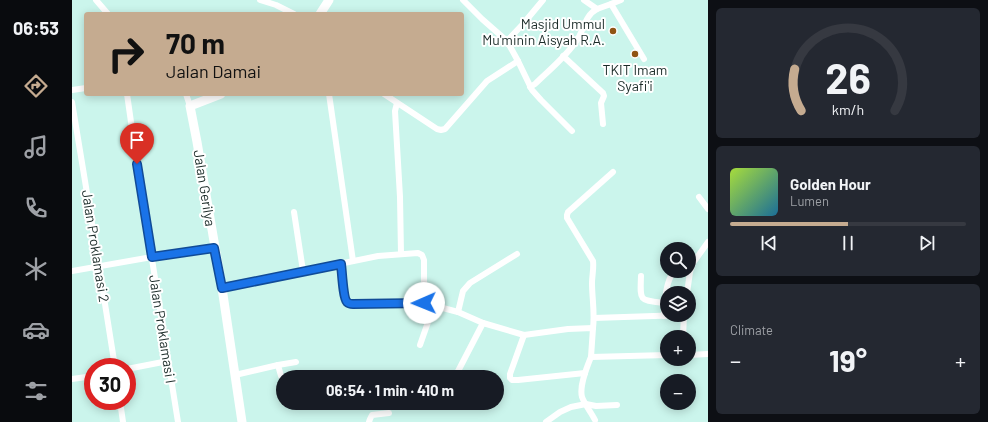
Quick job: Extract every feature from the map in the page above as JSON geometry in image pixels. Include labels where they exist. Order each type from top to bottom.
[{"type":"street","points":[[96,0],[106,12]]},
{"type":"street","points":[[260,0],[276,5],[290,12]]},
{"type":"street","points":[[321,12],[329,0]]},
{"type":"street","points":[[463,0],[507,41],[530,87],[572,131]]},
{"type":"street","points":[[507,41],[543,0]]},
{"type":"street","points":[[584,0],[593,2],[597,9]]},
{"type":"street","points":[[530,87],[536,84],[577,40],[590,14],[597,9],[621,0]]},
{"type":"street","points":[[611,4],[644,59]]},
{"type":"street","points":[[563,56],[603,93],[604,96],[601,103],[603,124]]},
{"type":"street","points":[[387,96],[437,129],[445,129],[487,81],[518,61]]},
{"type":"street","points":[[72,90],[84,88]]},
{"type":"street","name":"Jalan Proklamasi I","points":[[127,96],[178,422]]},
{"type":"street","points":[[187,96],[190,106],[216,96]]},
{"type":"street","points":[[329,96],[353,261]]},
{"type":"street","name":"Jalan Proklamasi 2","points":[[72,102],[114,358]]},
{"type":"street","points":[[397,103],[395,110],[400,197],[401,254]]},
{"type":"street","name":"Jalan Gerilya","points":[[190,106],[222,288],[242,422]]},
{"type":"street","points":[[595,420],[581,393],[582,384],[591,356],[594,328],[592,275],[594,264],[567,218],[567,215],[568,212],[613,172]]},
{"type":"street","points":[[699,197],[708,209]]},
{"type":"street","points":[[294,212],[303,271]]},
{"type":"street","points":[[696,259],[708,242]]},
{"type":"street","points":[[72,271],[214,248]]},
{"type":"street","points":[[222,288],[378,256],[420,253],[423,256],[424,263],[424,303]]},
{"type":"street","points":[[458,312],[463,291],[470,283],[516,254]]},
{"type":"street","points":[[341,264],[344,296],[348,304],[424,303],[458,312],[483,323],[524,335],[568,329],[594,328]]},
{"type":"street","points":[[641,276],[640,293],[643,299],[660,302]]},
{"type":"street","points":[[420,345],[434,305]]},
{"type":"street","points":[[594,318],[660,316]]},
{"type":"street","points":[[459,370],[483,323]]},
{"type":"street","points":[[524,335],[510,374],[510,378],[512,380],[585,373]]},
{"type":"street","points":[[696,355],[708,354]]},
{"type":"street","points":[[591,356],[660,355]]},
{"type":"street","points":[[136,367],[168,361]]},
{"type":"street","points":[[235,375],[296,362]]},
{"type":"street","points":[[278,365],[279,370]]},
{"type":"street","points":[[72,379],[84,377]]},
{"type":"street","points":[[546,422],[565,409],[586,404],[596,406],[617,405]]},
{"type":"street","points":[[121,410],[123,422]]},
{"type":"street","points":[[369,422],[372,415],[389,413]]},
{"type":"place","name":"Masjid Ummul Mu'minin Aisyah R.A.","points":[[613,31]]},
{"type":"place","name":"TKIT Imam Syafi'i","points":[[635,54]]},
{"type":"route","points":[[137,164],[152,257],[214,248],[222,288],[341,264],[344,296],[348,304],[424,303]]}]
